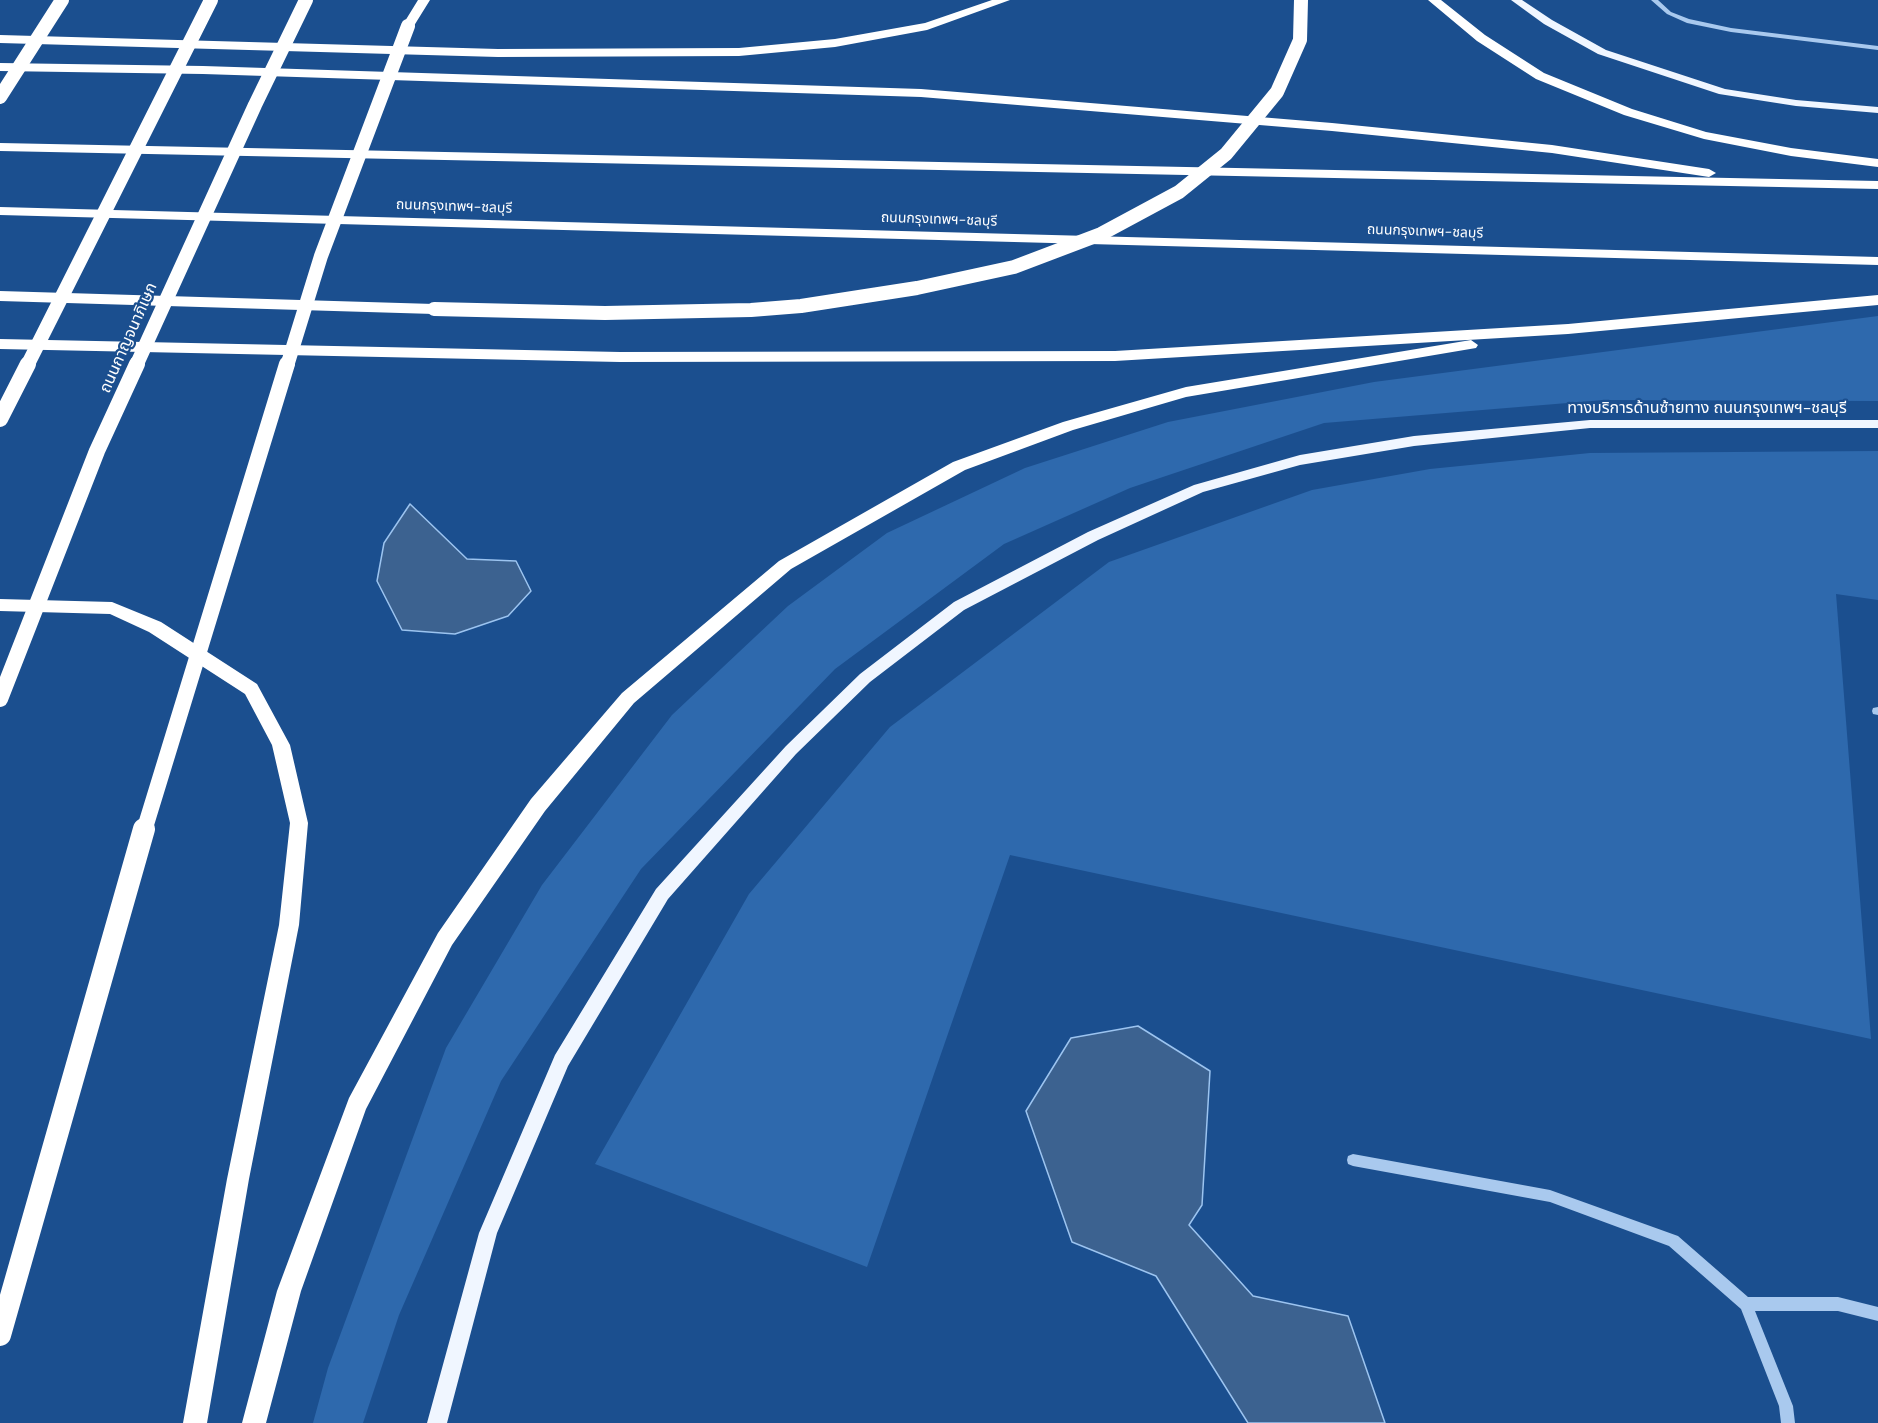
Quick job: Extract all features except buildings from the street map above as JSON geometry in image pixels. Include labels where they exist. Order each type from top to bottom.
[{"type":"highway","points":[[0,97],[62,0]]},
{"type":"highway","points":[[0,419],[211,0]]},
{"type":"highway","name":"ถนนกาญจนาภิเษก","points":[[0,699],[98,451],[255,105],[306,0]]},
{"type":"highway","points":[[0,1335],[164,760],[321,256],[417,0]]},
{"type":"highway","points":[[408,26],[424,0]]},
{"type":"highway","points":[[0,39],[498,52],[739,52],[836,43],[927,26],[1004,0]]},
{"type":"highway","points":[[0,296],[605,313],[751,310],[801,306],[917,288],[1014,267],[1110,229],[1179,192],[1226,154],[1277,92],[1300,40],[1301,0]]},
{"type":"highway","points":[[1434,0],[1481,38],[1540,76],[1628,112],[1704,135],[1791,152],[1878,164]]},
{"type":"highway","points":[[0,67],[203,70],[921,93],[1332,127],[1552,149],[1779,184]]},
{"type":"highway","points":[[0,147],[1878,185]]},
{"type":"highway","name":"ถนนกรุงเทพฯ-ชลบุรี","points":[[0,211],[1878,261]]},
{"type":"highway","points":[[0,344],[620,357],[1115,356],[1568,330],[1878,300]]},
{"type":"highway","points":[[254,1423],[289,1291],[357,1105],[445,939],[538,805],[628,698],[785,565],[959,466],[1068,426],[1186,392],[1568,330]]},
{"type":"highway","points":[[0,605],[112,608],[155,627],[251,689],[281,745],[298,823],[289,925],[238,1179],[195,1423]]},
{"type":"main road","points":[[1516,0],[1548,22],[1602,52],[1723,92],[1796,103],[1878,110]]},
{"type":"main road","name":"ทางบริการด้านซ้ายทาง ถนนกรุงเทพฯ-ชลบุรี","points":[[437,1423],[488,1233],[501,1200],[561,1061],[662,894],[790,750],[865,678],[959,606],[1093,536],[1199,488],[1300,460],[1414,441],[1590,424],[1878,424]]},
{"type":"street","points":[[1654,0],[1669,13],[1688,21],[1731,30],[1878,48]]},
{"type":"street","points":[[1353,1160],[1550,1196],[1672,1241],[1746,1304],[1786,1406],[1788,1423]]},
{"type":"street","points":[[1746,1304],[1838,1304],[1878,1314]]},
{"type":"shaded area","points":[[1878,316],[1878,401],[1604,400],[1324,423],[1130,488],[1004,544],[835,669],[641,869],[501,1081],[399,1315],[363,1423],[313,1423],[328,1368],[446,1048],[542,885],[672,715],[788,606],[887,533],[1025,468],[1168,422],[1374,382]]},
{"type":"shaded area","points":[[1878,451],[1878,600],[1836,594],[1871,1039],[1010,855],[867,1267],[595,1164],[749,894],[890,727],[1109,562],[1312,490],[1430,469],[1590,453]]},
{"type":"shaded area","points":[[410,504],[467,559],[516,561],[531,591],[508,616],[455,634],[402,630],[377,581],[384,543]]},
{"type":"shaded area","points":[[1138,1026],[1210,1071],[1202,1205],[1189,1225],[1253,1296],[1348,1316],[1385,1423],[1248,1423],[1156,1276],[1072,1242],[1026,1111],[1071,1038]]}]
